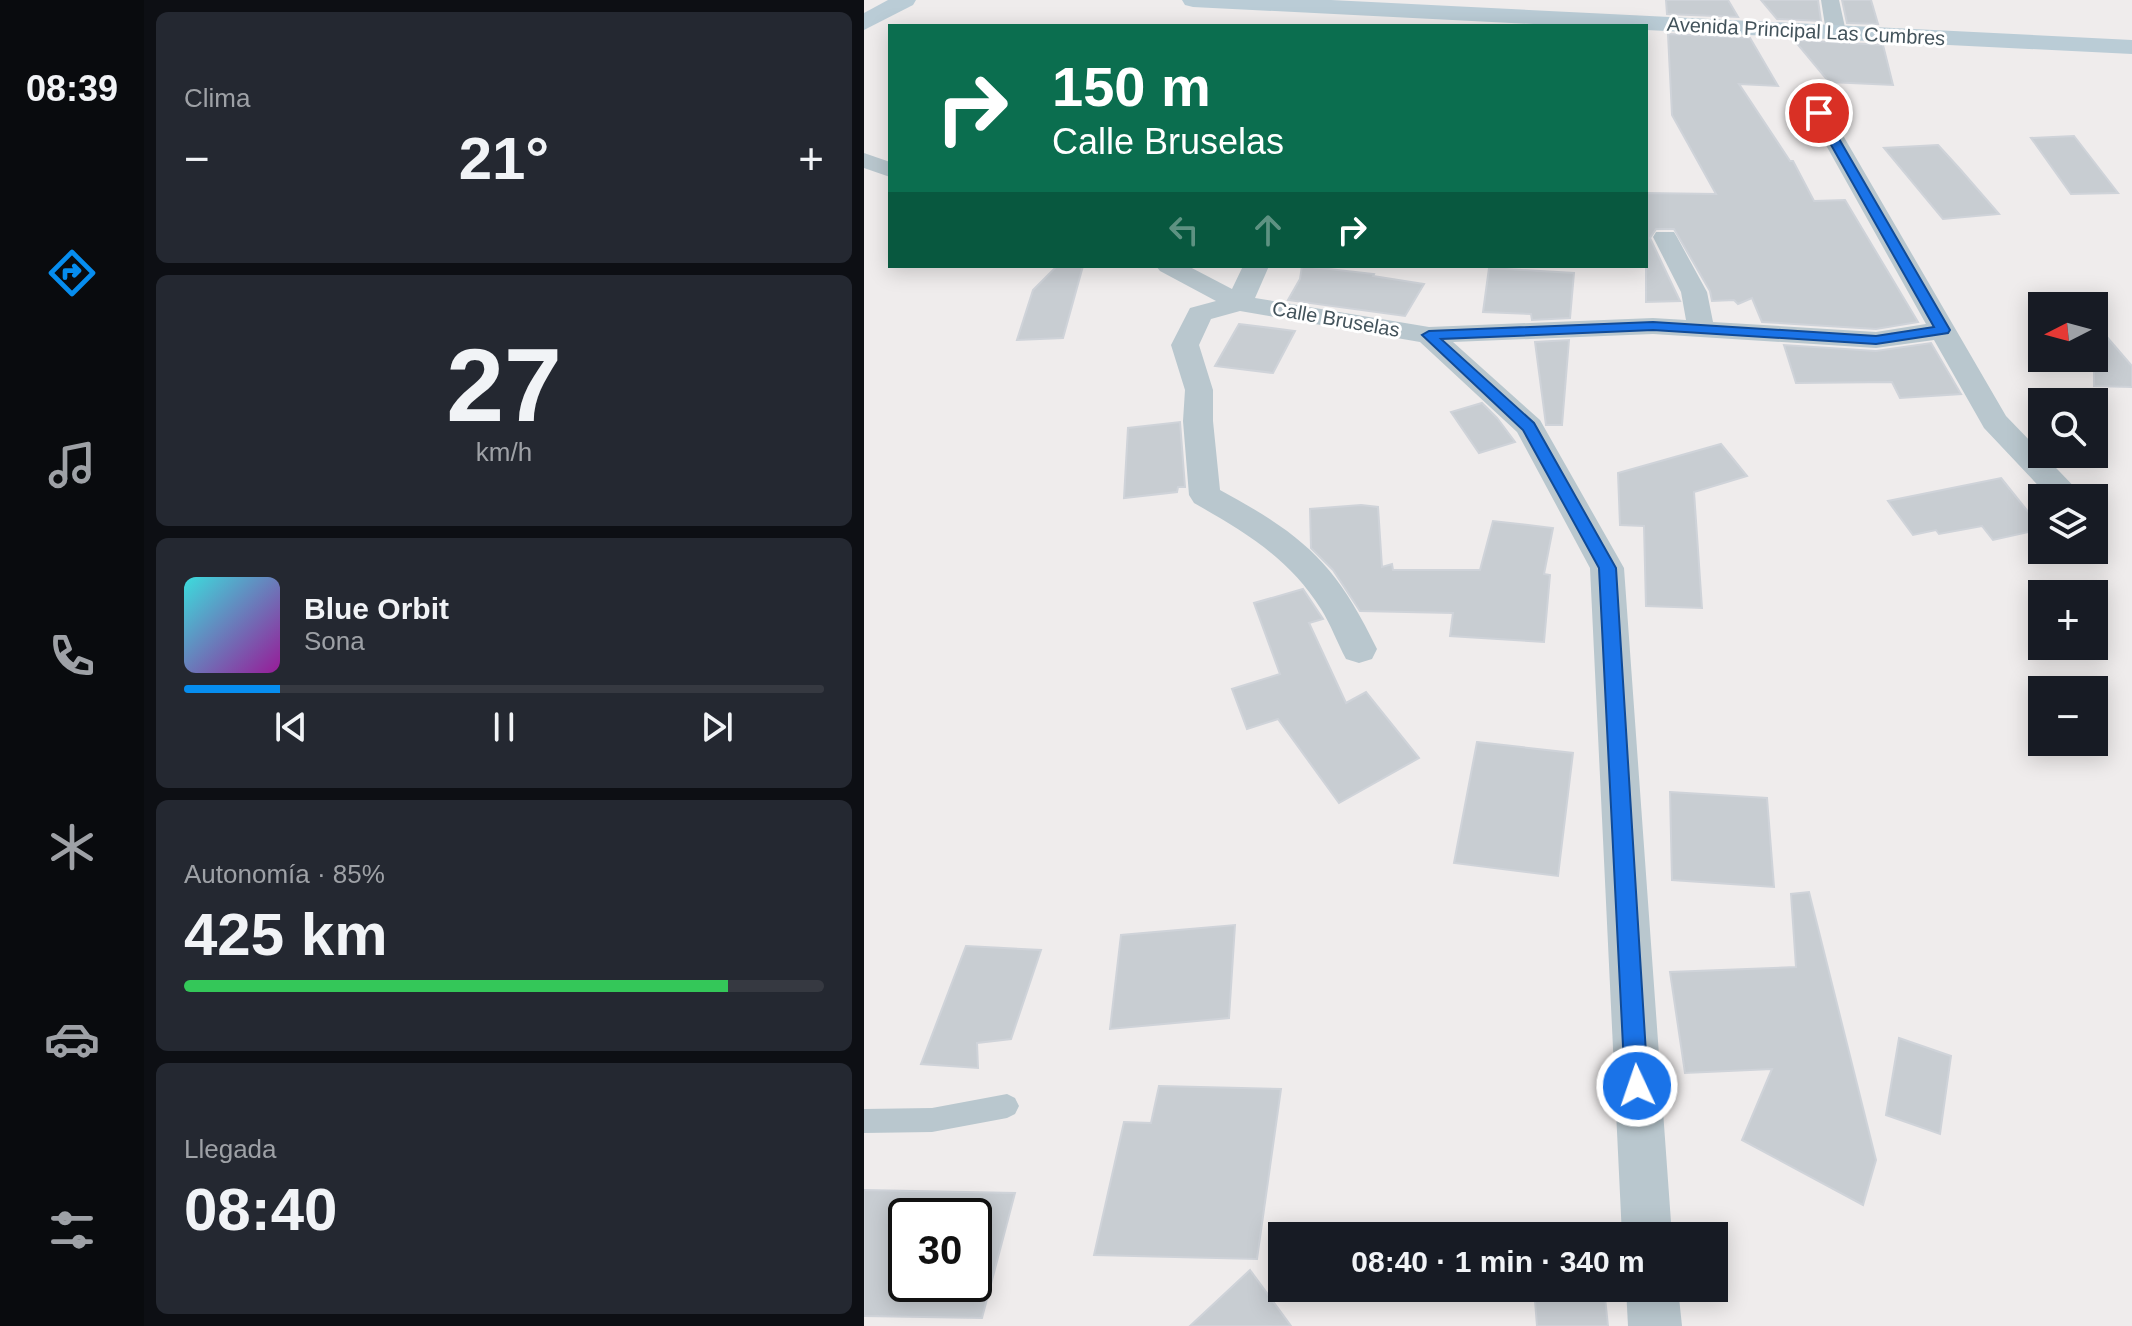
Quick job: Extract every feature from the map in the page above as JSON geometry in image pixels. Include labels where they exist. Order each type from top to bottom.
[{"type":"street","points":[[864,23],[905,0]]},
{"type":"street","name":"Avenida Principal Las Cumbres","points":[[1193,0],[2132,47]]},
{"type":"street","points":[[1830,0],[1836,32]]},
{"type":"street","points":[[1819,113],[1994,421],[2055,484]]},
{"type":"street","points":[[864,160],[888,169]]},
{"type":"street","points":[[1665,237],[1694,292],[1701,329]]},
{"type":"street","name":"Calle Bruselas","points":[[1173,268],[1239,303],[1429,335],[1653,326],[1876,340],[1943,330]]},
{"type":"street","points":[[1255,268],[1239,303],[1200,314],[1185,345],[1199,390],[1198,421],[1205,495],[1266,529],[1297,556],[1343,611],[1359,649]]},
{"type":"street","points":[[1429,335],[1529,427],[1607,568],[1646,1222]]},
{"type":"street","points":[[1653,1302],[1655,1326]]},
{"type":"lane","points":[[864,1121],[932,1120],[1007,1106]]},
{"type":"building","points":[[1666,0],[1728,0],[1738,17],[1667,14]]},
{"type":"building","points":[[1761,0],[1818,0],[1821,21],[1777,19]]},
{"type":"building","points":[[1842,0],[1871,0],[1878,24],[1847,23]]},
{"type":"building","points":[[1668,34],[1750,38],[1778,86],[1739,84],[1790,161],[1793,161],[1814,201],[1845,200],[1918,322],[1876,329],[1762,322],[1752,298],[1738,304],[1734,300],[1712,301],[1710,291],[1674,229],[1656,229],[1650,238],[1680,301],[1646,302],[1648,193],[1716,194],[1672,115]]},
{"type":"building","points":[[1794,40],[1883,45],[1893,85],[1829,82]]},
{"type":"building","points":[[2074,136],[2118,193],[2071,194],[2031,138]]},
{"type":"building","points":[[1938,145],[1999,214],[1943,219],[1884,148]]},
{"type":"building","points":[[1055,268],[1082,268],[1063,338],[1017,340],[1033,290]]},
{"type":"building","points":[[1302,268],[1320,268],[1424,284],[1405,316],[1288,300],[1300,279]]},
{"type":"building","points":[[1489,268],[1574,273],[1570,318],[1532,320],[1531,314],[1483,312]]},
{"type":"building","points":[[1239,324],[1295,331],[1273,373],[1215,366]]},
{"type":"building","points":[[2108,338],[2132,366],[2132,387],[2094,386],[2094,372],[2108,372]]},
{"type":"building","points":[[1569,340],[1562,425],[1546,425],[1535,342]]},
{"type":"building","points":[[1931,343],[1961,394],[1900,398],[1892,382],[1796,383],[1784,345],[1876,351]]},
{"type":"building","points":[[1482,403],[1515,442],[1479,453],[1451,412]]},
{"type":"building","points":[[1180,422],[1185,487],[1178,487],[1177,492],[1124,498],[1128,428]]},
{"type":"building","points":[[1721,444],[1747,476],[1694,492],[1702,608],[1646,606],[1644,526],[1620,525],[1618,473]]},
{"type":"building","points":[[2001,478],[2028,512],[2028,532],[1993,540],[1982,526],[1913,535],[1888,501]]},
{"type":"building","points":[[1361,505],[1378,507],[1382,567],[1392,564],[1393,570],[1480,570],[1493,521],[1553,528],[1544,574],[1550,575],[1544,642],[1450,636],[1453,613],[1360,611],[1333,570],[1311,548],[1310,509]]},
{"type":"building","points":[[1303,589],[1323,619],[1309,623],[1346,703],[1366,692],[1419,758],[1339,803],[1278,719],[1247,729],[1232,689],[1280,674],[1254,603]]},
{"type":"building","points":[[1477,742],[1573,753],[1558,876],[1454,863]]},
{"type":"building","points":[[1670,792],[1767,798],[1774,887],[1672,880]]},
{"type":"building","points":[[1809,892],[1876,1160],[1863,1205],[1742,1140],[1772,1069],[1685,1073],[1670,972],[1796,967],[1791,894]]},
{"type":"building","points":[[1235,925],[1229,1018],[1110,1029],[1121,935]]},
{"type":"building","points":[[966,946],[1041,950],[1011,1039],[977,1043],[978,1068],[921,1064]]},
{"type":"building","points":[[1899,1038],[1951,1056],[1940,1134],[1886,1115]]},
{"type":"building","points":[[1159,1086],[1281,1089],[1257,1259],[1094,1255],[1124,1122],[1151,1123]]},
{"type":"building","points":[[864,1190],[1015,1193],[992,1280],[992,1198],[888,1198],[888,1302],[986,1302],[982,1318],[864,1316]]},
{"type":"building","points":[[1250,1270],[1268,1295],[1268,1302],[1273,1302],[1291,1326],[1190,1326]]},
{"type":"building","points":[[1535,1302],[1605,1302],[1608,1326],[1537,1326]]},
{"type":"route","points":[[1637,1086],[1607,568],[1529,427],[1429,335],[1653,326],[1876,340],[1943,330],[1819,113]]}]
